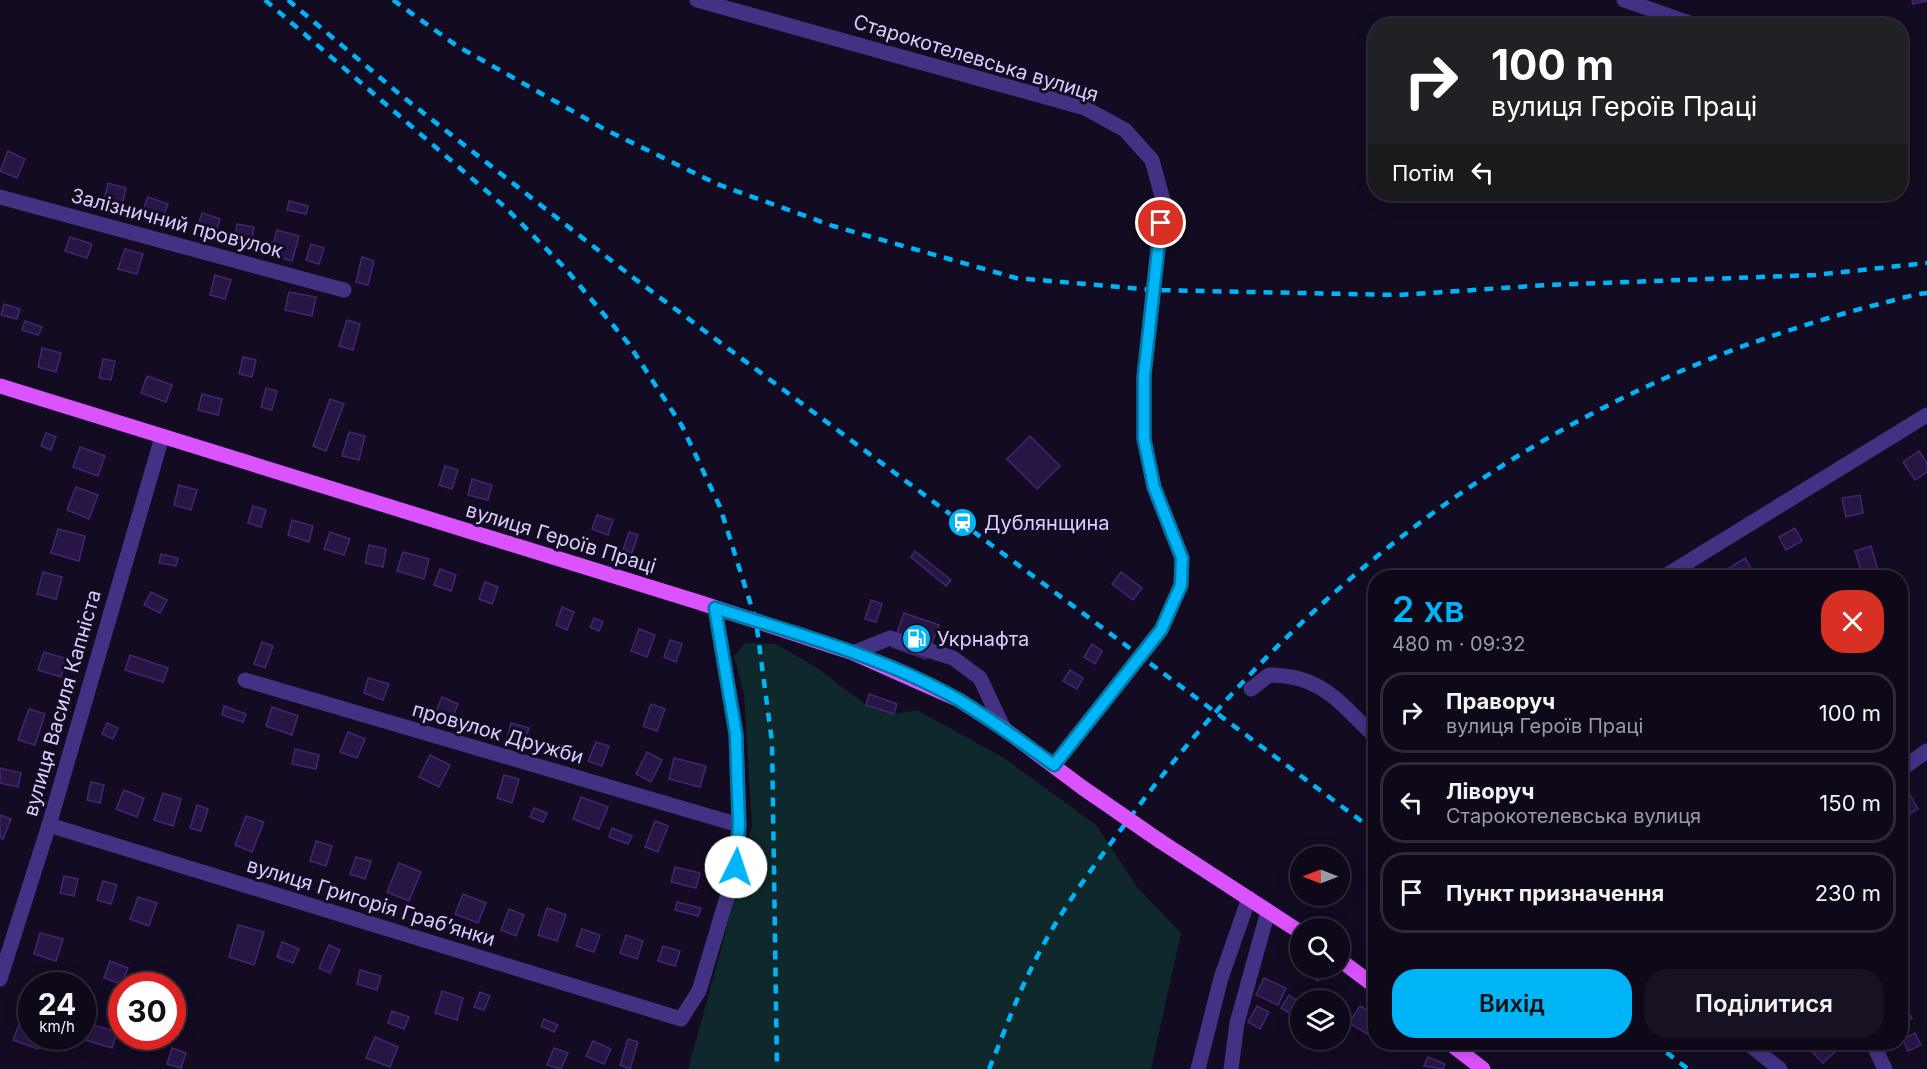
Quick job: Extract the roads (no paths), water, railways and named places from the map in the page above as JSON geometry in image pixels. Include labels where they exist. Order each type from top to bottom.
[{"type":"main road","name":"вулиця Героїв Праці","points":[[0,386],[715,608],[853,653],[913,678],[958,700],[1004,729],[1160,842],[1290,925]]},
{"type":"main road","points":[[1350,968],[1368,981]]},
{"type":"main road","points":[[1458,1050],[1483,1069]]},
{"type":"street","name":"Старокотелевська вулиця","points":[[697,0],[751,7],[1085,108],[1125,130],[1152,160],[1163,200],[1144,376],[1144,439],[1154,487],[1182,558],[1181,585],[1161,630],[1054,765]]},
{"type":"street","points":[[1624,0],[1675,18]]},
{"type":"street","name":"Залізничний провулок","points":[[0,197],[344,290]]},
{"type":"street","points":[[1675,570],[1927,415]]},
{"type":"street","name":"вулиця Василя Капніста","points":[[0,979],[49,825],[162,437]]},
{"type":"street","points":[[715,608],[736,734],[739,825]]},
{"type":"street","points":[[853,653],[890,638],[954,658],[980,678],[1004,729]]},
{"type":"street","points":[[1251,689],[1269,675],[1304,678],[1322,687],[1368,730]]},
{"type":"street","name":"провулок Дружби","points":[[245,680],[739,825]]},
{"type":"street","points":[[1908,764],[1927,751]]},
{"type":"street","name":"вулиця Григорія Грабʼянки","points":[[49,825],[681,1019],[699,992],[736,867],[739,825]]},
{"type":"street","points":[[1198,1069],[1221,978],[1249,898]]},
{"type":"street","points":[[1231,1069],[1237,1023],[1268,911]]},
{"type":"street","points":[[1756,1050],[1780,1069]]},
{"type":"street","points":[[1876,1050],[1885,1069]]},
{"type":"railway","points":[[265,0],[505,207],[564,267],[628,343],[682,426],[720,507],[756,621],[772,742],[777,1069]]},
{"type":"railway","points":[[288,0],[403,97],[631,276],[1368,826]]},
{"type":"railway","points":[[393,0],[457,46],[606,130],[717,184],[833,226],[1016,278],[1153,290],[1399,295],[1547,285],[1815,275],[1927,263]]},
{"type":"railway","points":[[989,1069],[1041,949],[1077,890],[1132,815],[1193,738],[1258,666],[1328,599],[1401,537],[1478,481],[1560,431],[1647,386],[1738,348],[1788,331],[1837,315],[1927,293]]},
{"type":"railway","points":[[1663,1050],[1688,1069]]},
{"type":"place","name":"Дублянщина","points":[[963,523]]},
{"type":"place","name":"Укрнафта","points":[[916,639]]}]
